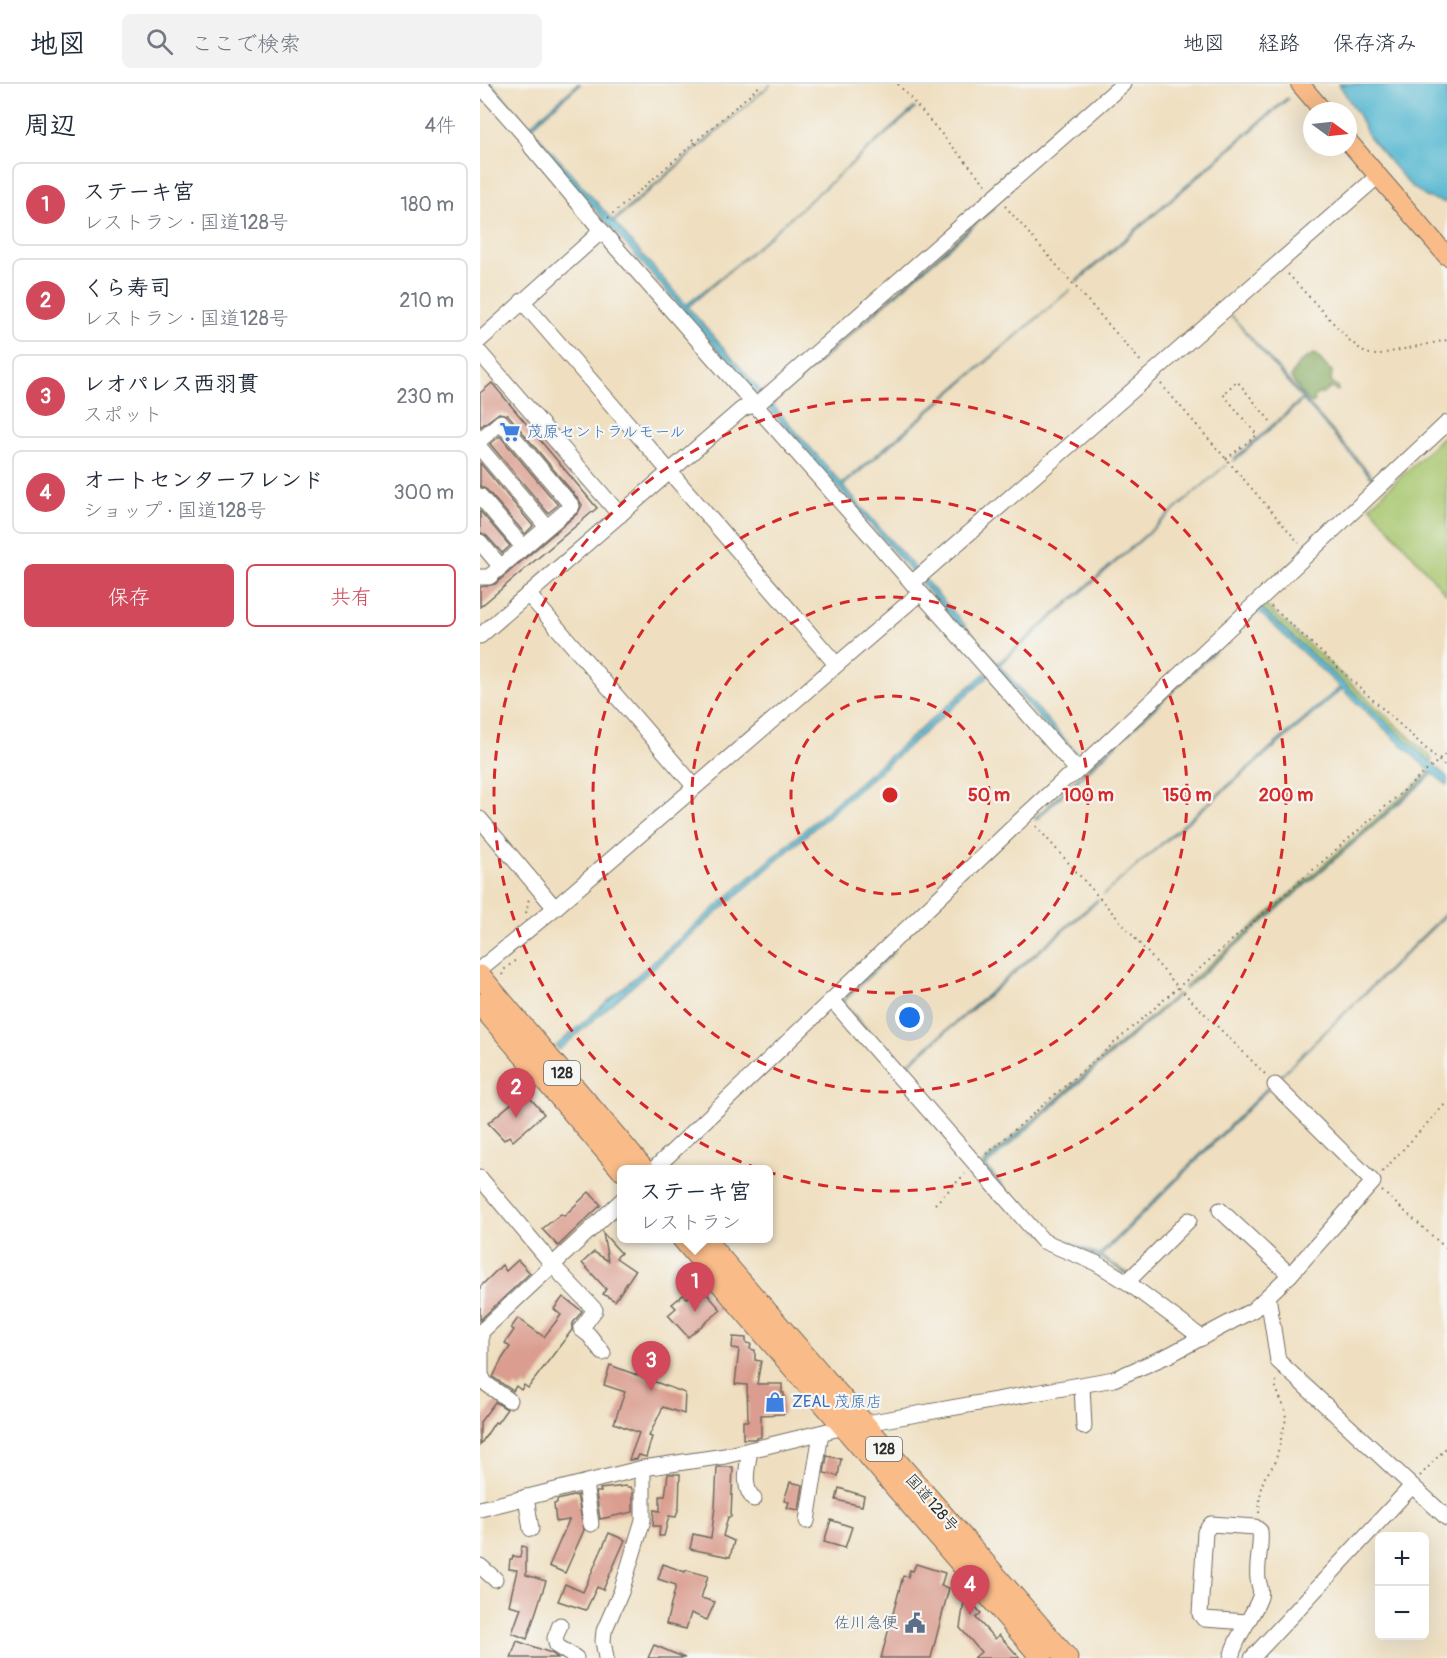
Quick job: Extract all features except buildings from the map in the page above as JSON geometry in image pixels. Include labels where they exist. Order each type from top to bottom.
[{"type":"highway","name":"128","points":[[480,976],[640,1165]]},
{"type":"highway","name":"128","points":[[480,1004],[618,1165]]},
{"type":"highway","name":"国道128号","points":[[685,1243],[1066,1658]]},
{"type":"highway","name":"国道128号","points":[[706,1243],[1042,1658]]},
{"type":"main road","points":[[1300,84],[1315,102]]},
{"type":"main road","points":[[1357,152],[1447,256]]},
{"type":"street","points":[[480,636],[742,409],[759,403],[1123,84]]},
{"type":"street","points":[[480,85],[526,137],[532,148],[599,228],[1077,770]]},
{"type":"street","points":[[480,969],[555,908],[836,664],[1151,374],[1378,176]]},
{"type":"street","points":[[480,340],[595,237],[599,228]]},
{"type":"street","points":[[522,302],[836,664]]},
{"type":"street","points":[[480,353],[620,515]]},
{"type":"street","points":[[480,440],[501,423],[572,506],[489,577],[480,577]]},
{"type":"street","points":[[658,1165],[1027,814],[1262,598],[1447,423]]},
{"type":"street","points":[[480,448],[547,527]]},
{"type":"street","points":[[480,496],[523,547]]},
{"type":"street","points":[[480,542],[501,567]]},
{"type":"street","points":[[528,594],[695,786]]},
{"type":"street","points":[[480,819],[555,908]]},
{"type":"street","points":[[832,1000],[1043,1241],[1096,1263],[1127,1282],[1202,1338]]},
{"type":"street","points":[[480,1509],[644,1468],[750,1450],[853,1426],[1113,1379],[1133,1372],[1202,1338],[1254,1310],[1290,1275],[1373,1182],[1275,1085]]},
{"type":"street","points":[[480,1178],[594,1310],[581,1329],[589,1335],[603,1353]]},
{"type":"street","points":[[509,1400],[485,1383],[481,1375],[481,1332],[617,1204]]},
{"type":"street","points":[[1220,1210],[1290,1275]]},
{"type":"street","points":[[1127,1282],[1189,1220]]},
{"type":"street","points":[[1268,1296],[1278,1361],[1447,1518]]},
{"type":"street","points":[[1082,1386],[1084,1427]]},
{"type":"street","points":[[807,1521],[821,1433]]},
{"type":"street","points":[[750,1450],[747,1484],[749,1495],[754,1499]]},
{"type":"street","points":[[606,1658],[604,1631],[621,1592],[643,1520],[644,1468]]},
{"type":"street","points":[[585,1483],[591,1524]]},
{"type":"street","points":[[1258,1656],[1412,1486]]},
{"type":"street","points":[[526,1497],[531,1529]]},
{"type":"street","points":[[1231,1658],[1236,1641],[1252,1615],[1261,1592],[1258,1576],[1260,1535],[1258,1528],[1214,1524],[1208,1526],[1204,1532],[1200,1614],[1204,1619],[1247,1622]]},
{"type":"street","points":[[480,1566],[495,1580]]},
{"type":"street","points":[[560,1625],[555,1638],[557,1646],[576,1658]]},
{"type":"path","points":[[599,228],[762,84]]},
{"type":"path","points":[[898,84],[1309,554]]},
{"type":"path","points":[[692,140],[700,148]]},
{"type":"path","points":[[1278,264],[1349,340],[1365,353],[1376,355],[1447,340]]},
{"type":"path","points":[[1226,459],[1257,435],[1223,394],[1237,381],[1271,422]]},
{"type":"path","points":[[1262,598],[1447,768]]},
{"type":"path","points":[[935,1204],[976,1164],[1447,753]]},
{"type":"path","points":[[1027,814],[1178,987],[1275,1085]]},
{"type":"path","points":[[1447,1102],[1373,1182],[1447,1249]]},
{"type":"path","points":[[1258,1528],[1261,1487],[1264,1477],[1275,1463],[1286,1419],[1285,1410],[1276,1388],[1278,1361]]},
{"type":"path","points":[[1412,1486],[1447,1447]]},
{"type":"green space","points":[[1314,354],[1332,371],[1331,382],[1338,388],[1338,391],[1330,388],[1314,397],[1315,401],[1311,403],[1291,378],[1299,363]]},
{"type":"green space","points":[[1447,433],[1447,592],[1446,594],[1370,506]]},
{"type":"green space","points":[[1263,603],[1430,756],[1432,761],[1430,762],[1260,607]]},
{"type":"green space","points":[[1431,771],[1433,773],[1184,989],[1185,986]]},
{"type":"green space","points":[[1177,994],[1180,995],[1174,997],[983,1165],[1039,1231],[982,1166],[983,1163]]},
{"type":"green space","points":[[1039,1231],[1107,1261],[1062,1245]]},
{"type":"green space","points":[[1112,1264],[1130,1274],[1128,1276]]},
{"type":"water","points":[[486,84],[492,84],[529,126],[580,84],[531,128],[613,221],[771,84],[614,222],[686,305],[738,264],[688,307],[771,403],[994,206],[772,404],[842,484],[1071,289],[843,486],[998,663],[1226,465],[999,665],[1079,756],[1075,759]]},
{"type":"water","points":[[1339,84],[1447,84],[1447,203],[1426,197],[1409,184],[1368,136],[1357,113],[1357,102],[1350,102]]},
{"type":"water","points":[[1287,98],[1288,99],[1076,281]]},
{"type":"water","points":[[914,108],[915,109],[786,221]]},
{"type":"water","points":[[1230,314],[1376,483],[1303,400],[1233,460],[1302,399]]},
{"type":"water","points":[[1260,607],[1447,777],[1447,785],[1433,774],[1185,990],[1432,773],[1342,689],[1103,895],[1340,687],[1258,611],[1036,820],[1035,818]]},
{"type":"water","points":[[985,673],[988,677],[559,1050],[556,1046]]},
{"type":"water","points":[[1097,900],[1098,901],[902,1070]]},
{"type":"water","points":[[1447,912],[1447,914],[1277,1079]]},
{"type":"water","points":[[893,951],[843,1002],[898,1066],[841,1002]]},
{"type":"water","points":[[1175,997],[986,1166],[1040,1230],[1099,1255],[1267,1088],[1101,1256],[1127,1274],[1105,1260],[1039,1231],[983,1165]]},
{"type":"place","name":"茂原セントラルモール","points":[[510,432]]},
{"type":"place","name":"くら寿司","points":[[516,1118]]},
{"type":"place","name":"ステーキ宮","points":[[695,1312]]},
{"type":"place","name":"レオパレス西羽貫","points":[[651,1391]]},
{"type":"place","name":"ZEAL 茂原店","points":[[775,1402]]},
{"type":"place","name":"オートセンターフレンド","points":[[970,1615]]},
{"type":"place","name":"佐川急便","points":[[915,1623]]}]
